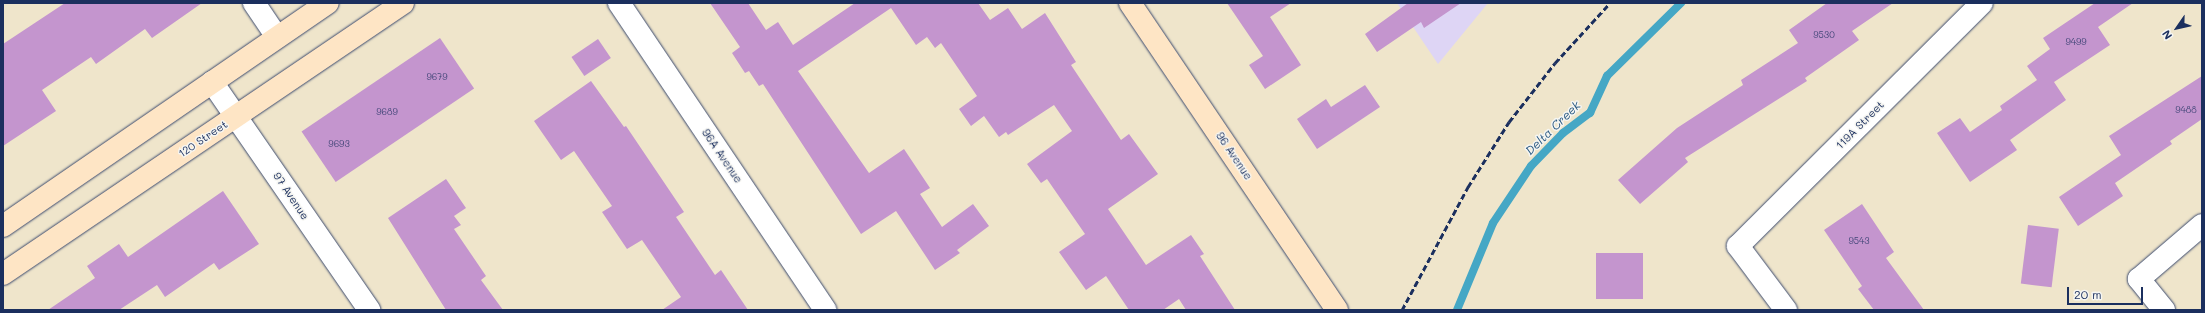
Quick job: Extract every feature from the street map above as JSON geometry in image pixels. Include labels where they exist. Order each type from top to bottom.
[{"type":"main road","points":[[3,226],[328,3]]},
{"type":"main road","name":"120 Street","points":[[3,274],[403,3]]},
{"type":"main road","name":"96 Avenue","points":[[1130,3],[1338,310]]},
{"type":"street","points":[[254,3],[277,37]]},
{"type":"street","name":"96A Avenue","points":[[619,3],[825,310]]},
{"type":"street","name":"119A Street","points":[[1786,310],[1738,246],[1982,3]]},
{"type":"street","name":"97 Avenue","points":[[212,82],[369,310]]},
{"type":"street","points":[[2164,310],[2139,280],[2202,225]]},
{"type":"shaded area","points":[[1397,3],[1488,3],[1438,64]]},
{"type":"building","points":[[65,3],[202,3],[152,38],[145,29],[96,64],[91,57],[42,90],[56,111],[3,146],[3,44]]},
{"type":"building","points":[[710,3],[748,3],[766,30],[778,22],[793,45],[855,3],[978,3],[990,20],[1008,8],[1022,29],[1045,13],[1076,62],[1071,65],[1121,140],[1129,134],[1158,174],[1108,209],[1146,265],[1191,235],[1204,254],[1200,256],[1235,310],[1186,310],[1179,299],[1163,310],[1129,310],[1106,276],[1086,290],[1059,252],[1085,234],[1047,179],[1041,183],[1027,164],[1072,131],[1054,105],[1008,135],[1006,132],[999,137],[984,116],[971,126],[959,109],[977,96],[941,43],[935,48],[927,37],[916,45],[891,8],[798,71],[869,173],[904,149],[930,188],[920,194],[942,227],[973,204],[989,226],[957,250],[960,253],[935,270],[896,211],[861,234],[763,84],[759,86],[749,71],[745,73],[732,53],[740,47]]},
{"type":"building","points":[[1227,3],[1291,3],[1270,17],[1301,65],[1265,89],[1249,65],[1263,56]]},
{"type":"building","points":[[1408,3],[1461,3],[1424,28],[1421,22],[1377,52],[1365,34]]},
{"type":"building","points":[[1827,3],[1893,3],[1852,31],[1859,40],[1805,78],[1807,81],[1685,158],[1688,162],[1640,204],[1618,180],[1677,128],[1743,85],[1741,80],[1798,43],[1789,30]]},
{"type":"building","points":[[2095,3],[2133,3],[2098,27],[2110,45],[2054,82],[2066,100],[2010,140],[2017,150],[1970,182],[1937,133],[1960,118],[1970,132],[2002,110],[2000,106],[2037,80],[2027,66],[2050,49],[2043,38]]},
{"type":"building","points":[[440,38],[474,89],[336,182],[302,131]]},
{"type":"building","points":[[598,39],[611,58],[584,76],[571,57]]},
{"type":"building","points":[[2202,76],[2202,119],[2170,141],[2172,144],[2115,183],[2123,196],[2078,226],[2059,197],[2121,155],[2109,136]]},
{"type":"building","points":[[591,81],[624,127],[626,126],[684,212],[676,217],[715,275],[721,270],[748,310],[662,310],[681,297],[642,240],[627,249],[602,212],[612,206],[574,151],[561,160],[534,121]]},
{"type":"building","points":[[1365,85],[1380,107],[1317,149],[1297,119],[1326,99],[1331,107]]},
{"type":"building","points":[[446,179],[466,208],[454,216],[461,225],[454,229],[486,276],[481,280],[503,310],[446,310],[388,218]]},
{"type":"building","points":[[223,191],[259,244],[219,270],[214,263],[165,297],[157,285],[119,310],[48,310],[95,278],[87,266],[119,244],[128,257]]},
{"type":"building","points":[[1862,204],[1894,252],[1886,258],[1924,310],[1874,310],[1858,289],[1862,286],[1824,230]]},
{"type":"building","points":[[2028,225],[2059,229],[2052,287],[2021,284]]},
{"type":"building","points":[[1596,253],[1643,253],[1643,299],[1596,299]]},
{"type":"waterway","name":"Delta Creek","points":[[1457,310],[1493,223],[1531,166],[1563,133],[1590,113],[1607,76],[1681,3]]},
{"type":"railway","points":[[1402,310],[1468,187],[1509,122],[1555,63],[1610,3]]}]
